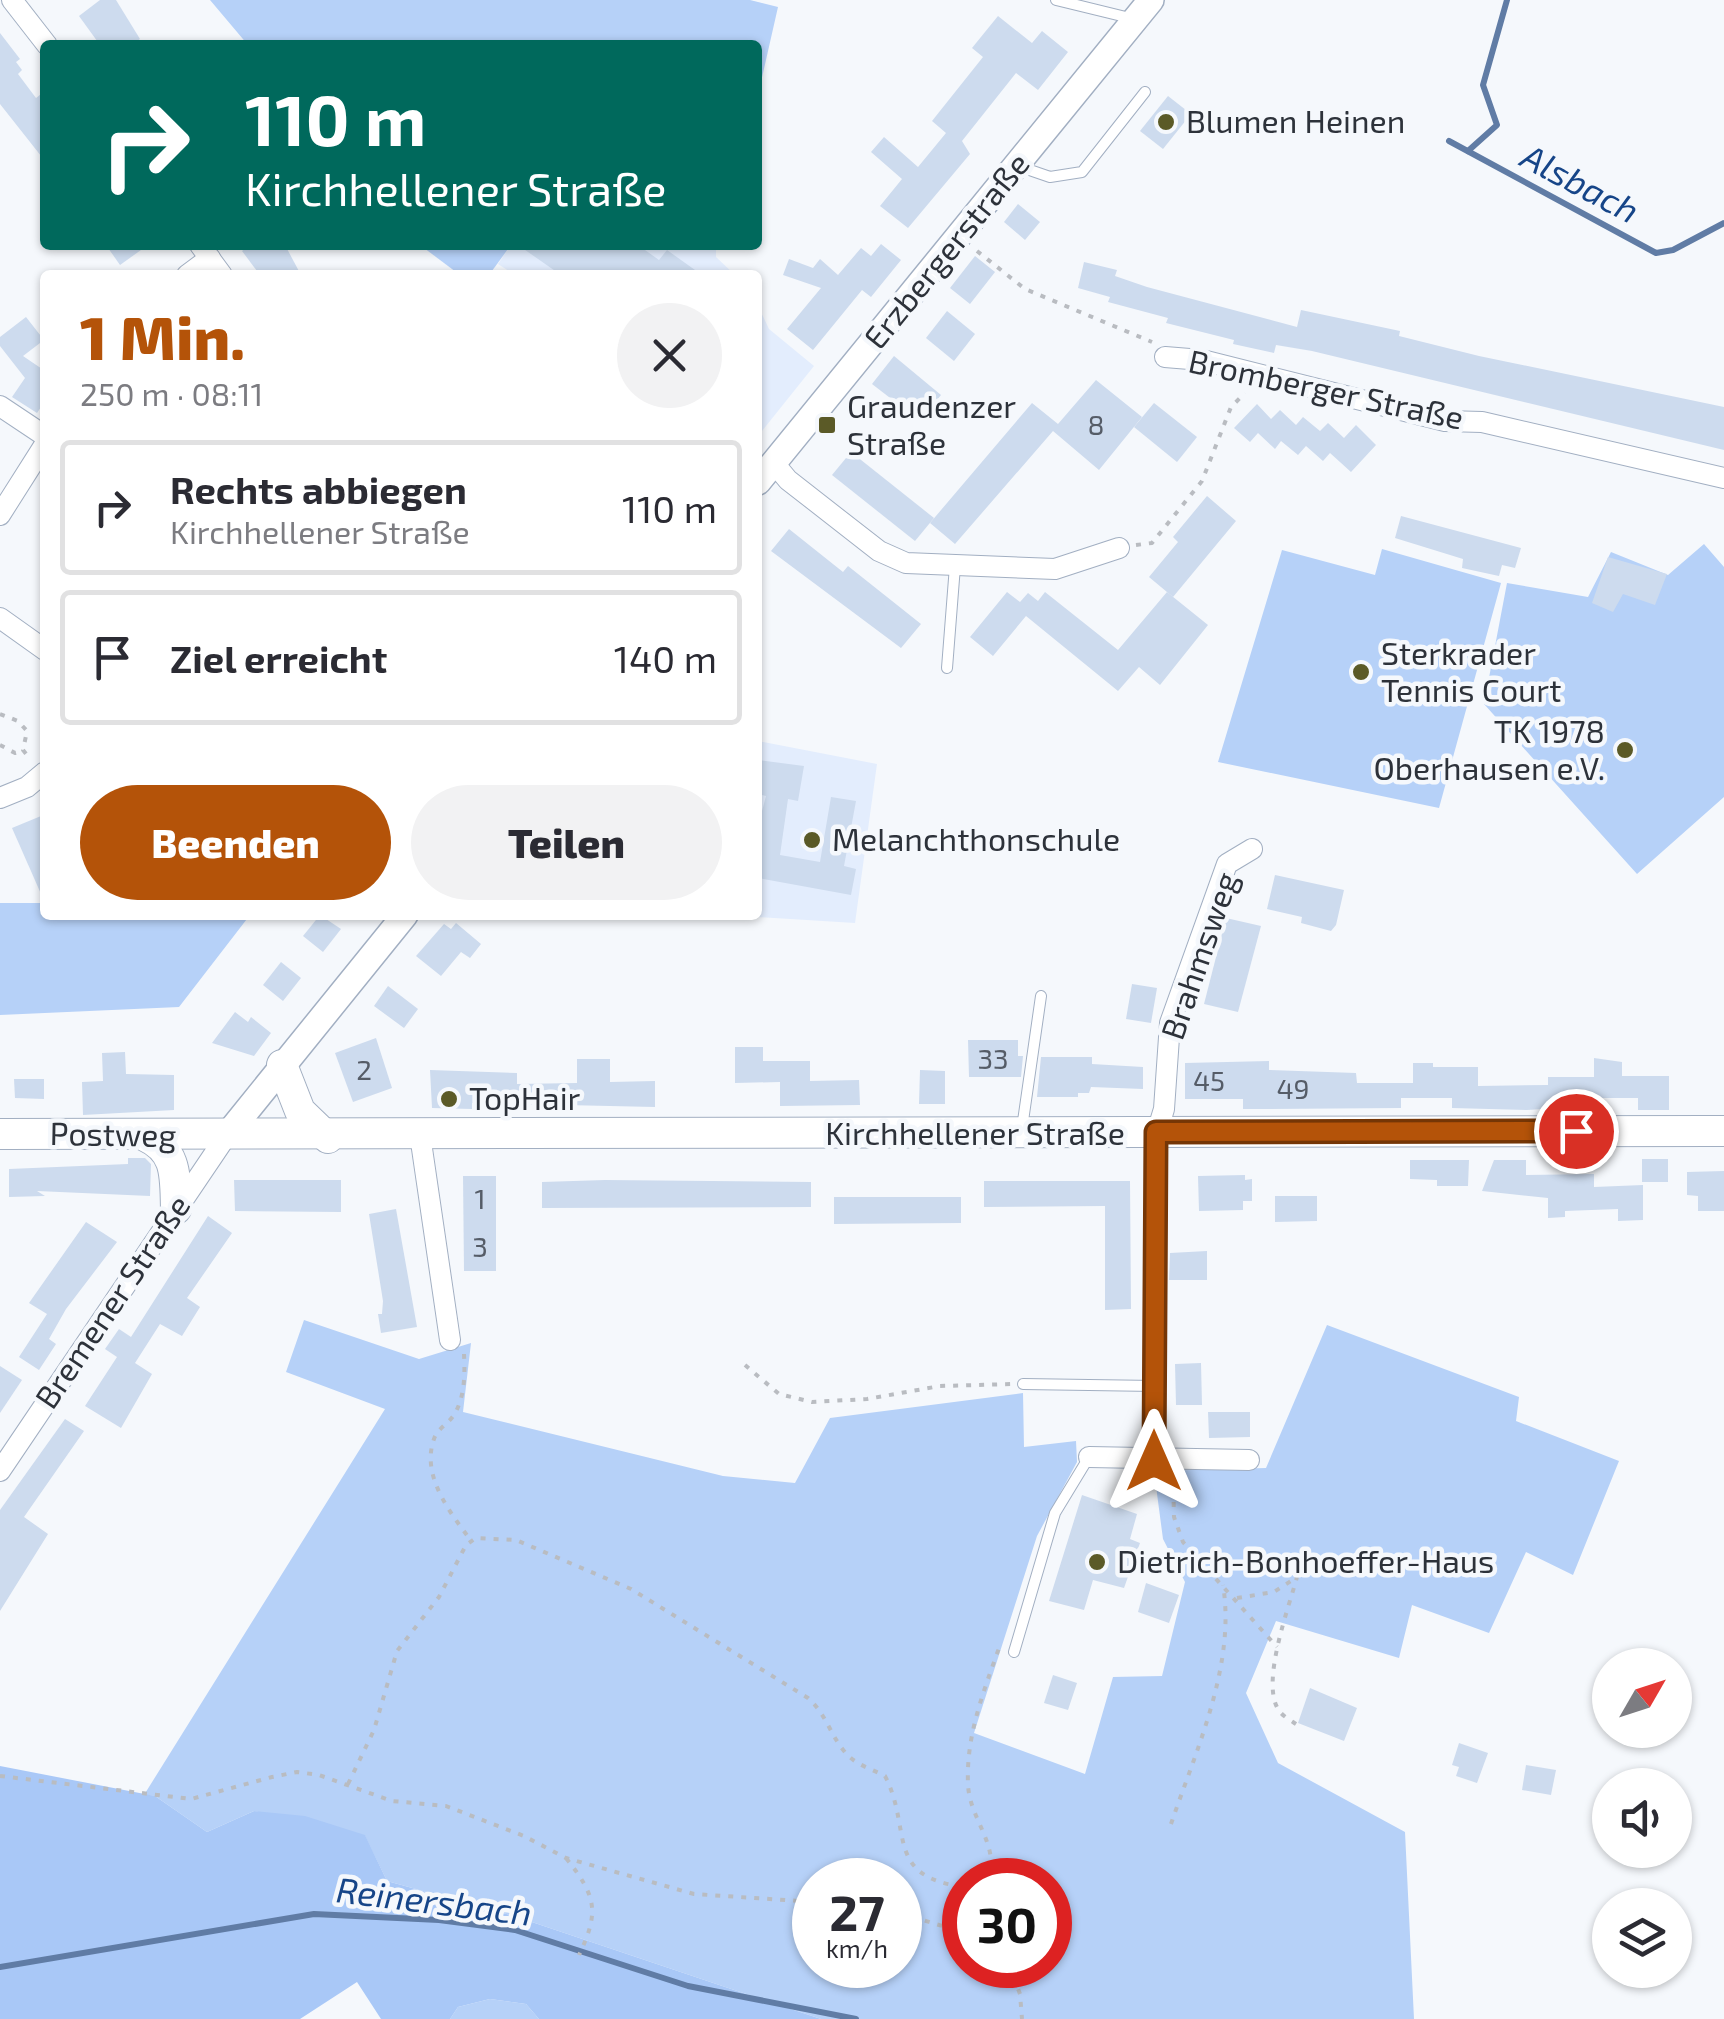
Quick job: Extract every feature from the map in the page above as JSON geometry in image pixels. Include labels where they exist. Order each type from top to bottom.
[{"type":"main road","points":[[282,1065],[300,1111],[328,1138]]},
{"type":"main road","name":"Kirchhellener Straße","points":[[226,1135],[328,1138],[1724,1131]]},
{"type":"main road","name":"Postweg","points":[[0,1134],[226,1135]]},
{"type":"main road","points":[[145,1136],[166,1148],[172,1158],[176,1210]]},
{"type":"street","points":[[12,0],[43,40]]},
{"type":"street","name":"Erzbergerstraße","points":[[765,472],[1143,10]]},
{"type":"street","name":"Bromberger Straße","points":[[1165,357],[1202,360],[1445,421],[1482,422],[1724,478]]},
{"type":"street","points":[[0,406],[40,436]]},
{"type":"street","points":[[0,515],[40,448]]},
{"type":"street","points":[[765,472],[788,480],[892,559],[1055,569],[1119,548]]},
{"type":"street","points":[[0,618],[40,646]]},
{"type":"street","points":[[0,798],[40,780]]},
{"type":"street","name":"Brahmsweg","points":[[1163,1461],[1155,1386],[1156,1132],[1164,1109],[1170,1023],[1227,864],[1252,849]]},
{"type":"street","points":[[226,1135],[401,920]]},
{"type":"street","name":"Bremener Straße","points":[[0,1471],[226,1135]]},
{"type":"street","points":[[420,1135],[450,1340]]},
{"type":"street","points":[[1089,1457],[1248,1460]]},
{"type":"lane","name":"Erzbergerstraße","points":[[1056,0],[1143,10]]},
{"type":"lane","points":[[1017,166],[1050,177],[1082,172],[1144,92]]},
{"type":"lane","points":[[947,668],[955,565]]},
{"type":"lane","points":[[1021,1134],[1041,996]]},
{"type":"lane","points":[[1024,1384],[1155,1386]]},
{"type":"lane","points":[[1014,1652],[1055,1513],[1089,1457]]},
{"type":"path","name":"Bromberger Straße","points":[[958,236],[1024,290],[1148,337],[1165,357]]},
{"type":"path","points":[[1119,548],[1152,543],[1207,474],[1231,407],[1262,376]]},
{"type":"path","points":[[0,714],[27,731],[23,750],[40,775]]},
{"type":"path","points":[[0,745],[15,754],[23,750]]},
{"type":"path","points":[[450,1340],[464,1354],[465,1384],[454,1414],[434,1435],[429,1460],[436,1486],[471,1540]]},
{"type":"path","points":[[745,1364],[780,1394],[812,1402],[867,1399],[940,1386],[1024,1384]]},
{"type":"path","points":[[1163,1461],[1183,1542],[1277,1647]]},
{"type":"path","points":[[348,1784],[374,1730],[397,1651],[439,1597],[471,1540],[485,1536],[516,1540],[600,1574],[705,1632],[808,1698],[820,1709],[843,1750],[858,1764],[885,1776],[907,1861],[942,1881]]},
{"type":"path","points":[[1235,1599],[1274,1592],[1297,1577],[1277,1647],[1274,1695],[1278,1710],[1296,1724]]},
{"type":"path","points":[[1171,1824],[1217,1685],[1226,1602],[1223,1585]]},
{"type":"path","points":[[991,1858],[992,1850],[972,1811],[968,1769],[972,1726],[1000,1645]]},
{"type":"path","points":[[0,1776],[191,1799],[297,1772],[348,1784],[392,1802],[460,1811],[524,1836],[566,1858],[694,1894],[792,1900]]},
{"type":"path","points":[[566,1858],[588,1886],[595,1921],[579,1955]]},
{"type":"path","points":[[1018,1988],[1022,2019]]},
{"type":"shaded area","points":[[210,0],[750,0],[778,7],[762,77],[762,40],[244,40]]},
{"type":"shaded area","points":[[427,250],[507,250],[493,270],[453,270]]},
{"type":"shaded area","points":[[508,250],[716,250],[716,257],[730,270],[507,270],[498,264]]},
{"type":"shaded area","points":[[762,314],[769,329],[814,366],[762,431]]},
{"type":"shaded area","name":"TK 1978 Oberhausen e.V.","points":[[1704,544],[1724,567],[1724,797],[1637,874],[1484,704],[1507,583],[1588,597],[1611,552],[1668,575]]},
{"type":"shaded area","name":"Sterkrader Tennis Court","points":[[1382,549],[1501,583],[1439,808],[1218,762],[1282,550],[1375,575]]},
{"type":"shaded area","name":"Melanchthonschule","points":[[762,742],[877,764],[855,923],[762,917]]},
{"type":"shaded area","points":[[0,903],[40,903],[40,920],[246,920],[179,1007],[0,1015]]},
{"type":"shaded area","points":[[304,1320],[419,1359],[471,1343],[463,1412],[723,1476],[795,1483],[830,1418],[1023,1393],[1024,1447],[1076,1441],[1077,1462],[1037,1536],[974,1733],[1085,1774],[1113,1677],[1162,1676],[1185,1582],[1163,1539],[1154,1471],[1266,1468],[1327,1325],[1519,1397],[1516,1421],[1619,1461],[1573,1575],[1526,1552],[1489,1633],[1412,1605],[1399,1658],[1276,1621],[1246,1693],[1278,1763],[1405,1832],[1414,2019],[821,2019],[514,1916],[387,1881],[365,1836],[254,1811],[207,1832],[155,1796],[144,1795],[385,1409],[286,1372]]},
{"type":"shaded area","points":[[0,1766],[155,1796],[207,1832],[254,1811],[305,1816],[365,1835],[387,1881],[514,1916],[821,2019],[539,2019],[526,2004],[490,1999],[458,2007],[450,2019],[381,2019],[357,1982],[300,2019],[0,2019]]},
{"type":"shaded area","points":[[490,1999],[526,2004],[539,2019],[450,2019],[458,2007]]},
{"type":"building","points":[[100,0],[116,0],[140,39],[96,40],[79,16]]},
{"type":"building","points":[[998,16],[1032,43],[1042,31],[1068,52],[1038,90],[1016,73],[962,141],[970,154],[908,228],[880,206],[902,179],[871,152],[884,137],[918,167],[946,133],[932,121],[983,57],[972,48]]},
{"type":"building","points":[[0,33],[20,59],[16,62],[22,70],[18,74],[36,98],[40,95],[40,155],[0,104]]},
{"type":"building","name":"Blumen Heinen","points":[[1168,96],[1191,114],[1163,149],[1140,131]]},
{"type":"building","points":[[1018,204],[1040,222],[1025,240],[1004,222]]},
{"type":"building","points":[[881,244],[901,260],[871,297],[862,290],[813,350],[787,329],[821,288],[783,275],[789,259],[813,268],[820,259],[838,275],[861,248],[871,256]]},
{"type":"building","points":[[110,250],[141,250],[120,265]]},
{"type":"building","points":[[288,250],[298,270],[256,270],[242,251]]},
{"type":"building","points":[[525,250],[645,250],[659,260],[667,250],[695,270],[554,270]]},
{"type":"building","points":[[975,256],[995,272],[970,304],[950,288]]},
{"type":"building","points":[[1084,262],[1117,270],[1115,276],[1147,287],[1297,327],[1301,310],[1400,331],[1399,336],[1479,356],[1724,407],[1724,450],[1312,351],[1276,345],[1274,353],[1233,344],[1234,340],[1166,323],[1168,318],[1108,302],[1110,297],[1078,288]]},
{"type":"building","points":[[947,311],[975,334],[954,361],[926,338]]},
{"type":"building","points":[[26,317],[40,335],[40,343],[23,356],[40,368],[37,413],[12,397],[25,378],[0,346],[0,337]]},
{"type":"building","points":[[894,356],[941,395],[920,421],[872,384]]},
{"type":"building","points":[[1096,380],[1142,417],[1099,470],[1053,431],[955,544],[930,523],[1032,403],[1058,424]]},
{"type":"building","points":[[1154,403],[1197,437],[1177,462],[1134,427]]},
{"type":"building","points":[[1257,404],[1271,419],[1280,410],[1296,425],[1303,417],[1320,431],[1328,423],[1344,438],[1356,425],[1376,445],[1351,472],[1330,453],[1323,461],[1306,446],[1298,455],[1281,441],[1275,449],[1258,433],[1250,442],[1234,428]]},
{"type":"building","points":[[851,452],[934,518],[915,541],[832,475]]},
{"type":"building","points":[[1207,496],[1236,521],[1173,597],[1149,577],[1178,542],[1173,537]]},
{"type":"building","points":[[1401,516],[1521,548],[1515,568],[1502,565],[1499,576],[1462,568],[1463,559],[1395,538]]},
{"type":"building","points":[[789,529],[843,572],[848,566],[921,624],[901,648],[771,551]]},
{"type":"building","points":[[1608,557],[1667,574],[1655,605],[1623,594],[1613,612],[1592,603]]},
{"type":"building","points":[[1007,592],[1020,602],[1028,593],[1038,601],[1045,592],[1118,650],[1167,592],[1208,625],[1160,685],[1139,667],[1118,691],[1026,616],[993,656],[970,637]]},
{"type":"building","points":[[762,761],[804,766],[798,801],[788,799],[780,855],[820,862],[831,797],[856,801],[844,866],[856,869],[851,895],[762,879],[762,811],[766,796],[762,795]]},
{"type":"building","points":[[40,816],[40,892],[12,828]]},
{"type":"building","points":[[1275,875],[1344,890],[1331,931],[1301,923],[1302,917],[1267,909]]},
{"type":"building","points":[[1226,918],[1261,926],[1238,1012],[1204,1004]]},
{"type":"building","points":[[316,920],[328,920],[341,929],[323,952],[303,936]]},
{"type":"building","points":[[456,923],[481,944],[470,958],[461,952],[441,976],[416,956],[444,924],[451,929]]},
{"type":"building","points":[[281,962],[301,978],[283,1001],[263,985]]},
{"type":"building","points":[[1132,984],[1157,988],[1151,1023],[1126,1019]]},
{"type":"building","points":[[388,986],[418,1009],[404,1028],[374,1006]]},
{"type":"building","points":[[235,1012],[248,1022],[251,1017],[271,1033],[254,1056],[212,1043]]},
{"type":"building","points":[[376,1038],[392,1088],[353,1102],[335,1053]]},
{"type":"building","points":[[968,1040],[1018,1040],[1018,1056],[1023,1056],[1021,1077],[969,1077]]},
{"type":"building","points":[[735,1047],[763,1047],[763,1061],[810,1061],[810,1081],[859,1080],[860,1105],[780,1106],[780,1082],[735,1083]]},
{"type":"building","points":[[125,1052],[126,1074],[174,1075],[174,1110],[83,1115],[82,1082],[103,1081],[102,1053]]},
{"type":"building","points":[[1041,1057],[1092,1057],[1092,1064],[1143,1067],[1143,1089],[1091,1087],[1089,1093],[1078,1093],[1078,1097],[1037,1097]]},
{"type":"building","points":[[1594,1058],[1622,1062],[1622,1076],[1669,1076],[1669,1110],[1638,1110],[1638,1098],[1574,1098],[1574,1107],[1527,1110],[1452,1108],[1452,1098],[1401,1098],[1401,1108],[1269,1109],[1243,1109],[1243,1099],[1185,1099],[1185,1063],[1269,1061],[1269,1070],[1356,1073],[1357,1083],[1413,1083],[1413,1063],[1433,1063],[1433,1067],[1478,1067],[1478,1086],[1548,1085],[1548,1077],[1594,1077]]},
{"type":"building","points":[[577,1059],[610,1059],[610,1082],[655,1081],[655,1107],[472,1103],[472,1109],[432,1108],[430,1070],[517,1073],[517,1084],[577,1083]]},
{"type":"building","points":[[920,1070],[945,1071],[945,1104],[919,1104]]},
{"type":"building","points":[[14,1079],[44,1079],[44,1099],[15,1098]]},
{"type":"building","points":[[128,1158],[145,1158],[151,1164],[150,1196],[37,1191],[45,1196],[9,1197],[9,1169],[128,1164]]},
{"type":"building","points":[[1642,1159],[1668,1159],[1668,1182],[1642,1182]]},
{"type":"building","points":[[1410,1160],[1469,1160],[1468,1186],[1437,1186],[1437,1180],[1410,1179]]},
{"type":"building","points":[[1494,1160],[1526,1160],[1526,1175],[1594,1174],[1594,1187],[1643,1185],[1643,1220],[1618,1221],[1618,1209],[1565,1211],[1565,1217],[1548,1218],[1548,1198],[1482,1191]]},
{"type":"building","points":[[1724,1171],[1724,1211],[1698,1211],[1698,1196],[1687,1195],[1687,1172]]},
{"type":"building","points":[[1245,1175],[1245,1180],[1252,1179],[1252,1201],[1243,1201],[1243,1210],[1199,1211],[1198,1176]]},
{"type":"building","points":[[463,1176],[496,1176],[496,1271],[464,1271]]},
{"type":"building","points":[[234,1180],[341,1180],[341,1212],[235,1211]]},
{"type":"building","points":[[984,1181],[1130,1181],[1131,1309],[1105,1310],[1105,1206],[984,1207]]},
{"type":"building","points":[[542,1182],[811,1182],[811,1207],[542,1208]]},
{"type":"building","points":[[1275,1196],[1317,1196],[1317,1221],[1275,1222]]},
{"type":"building","points":[[834,1197],[961,1197],[961,1223],[834,1224]]},
{"type":"building","points":[[396,1209],[417,1327],[381,1333],[378,1314],[382,1314],[383,1301],[369,1214]]},
{"type":"building","points":[[208,1216],[232,1233],[187,1298],[200,1307],[182,1336],[160,1324],[135,1363],[152,1374],[121,1428],[85,1406],[117,1357],[105,1349],[119,1329],[131,1337]]},
{"type":"building","points":[[86,1222],[117,1242],[66,1309],[49,1339],[56,1344],[39,1370],[19,1357],[47,1314],[29,1303]]},
{"type":"building","points":[[1207,1251],[1207,1280],[1169,1280],[1170,1253]]},
{"type":"building","points":[[1201,1363],[1202,1405],[1176,1405],[1175,1364]]},
{"type":"building","points":[[0,1366],[22,1380],[0,1413]]},
{"type":"building","points":[[1208,1412],[1250,1412],[1250,1437],[1209,1438]]},
{"type":"building","points":[[65,1419],[84,1431],[24,1517],[48,1534],[0,1611],[0,1510]]},
{"type":"building","name":"Dietrich-Bonhoeffer-Haus","points":[[1082,1495],[1137,1514],[1130,1539],[1140,1543],[1124,1588],[1093,1580],[1084,1610],[1049,1601]]},
{"type":"building","points":[[1146,1583],[1179,1595],[1169,1623],[1138,1612]]},
{"type":"building","points":[[1053,1675],[1077,1683],[1068,1710],[1044,1703]]},
{"type":"building","points":[[1310,1688],[1357,1708],[1344,1741],[1298,1723]]},
{"type":"building","points":[[1459,1743],[1488,1753],[1477,1783],[1456,1776],[1459,1767],[1452,1765]]},
{"type":"building","points":[[1526,1765],[1556,1770],[1551,1795],[1522,1790]]},
{"type":"waterway","name":"Alsbach","points":[[1468,151],[1497,125],[1483,85],[1507,0]]},
{"type":"waterway","name":"Alsbach","points":[[1449,141],[1656,253],[1673,250],[1724,223]]},
{"type":"waterway","name":"Reinersbach","points":[[0,1967],[314,1914],[439,1920],[515,1930],[688,1986],[856,2019]]},
{"type":"place","name":"Blumen Heinen","points":[[1166,122]]},
{"type":"place","name":"Graudenzer Straße","points":[[827,425]]},
{"type":"place","name":"Sterkrader Tennis Court","points":[[1361,672]]},
{"type":"place","name":"TK 1978 Oberhausen e.V.","points":[[1625,750]]},
{"type":"place","name":"Melanchthonschule","points":[[812,840]]},
{"type":"place","name":"TopHair","points":[[449,1099]]},
{"type":"place","name":"Dietrich-Bonhoeffer-Haus","points":[[1097,1562]]},
{"type":"route","points":[[1154,1461],[1156,1132],[1576,1131]]}]
